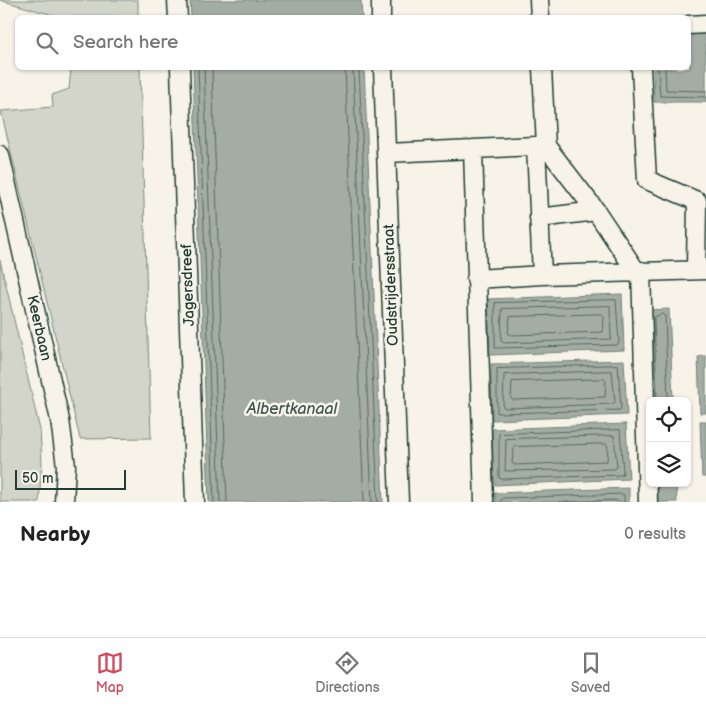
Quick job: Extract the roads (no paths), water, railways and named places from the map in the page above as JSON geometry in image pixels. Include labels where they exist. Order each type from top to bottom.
[{"type":"street","points":[[177,0],[178,15]]},
{"type":"street","points":[[381,0],[381,15]]},
{"type":"street","points":[[539,0],[540,15]]},
{"type":"street","points":[[691,24],[706,24]]},
{"type":"street","name":"Jagersdreef","points":[[180,70],[195,502]]},
{"type":"street","name":"Oudstrijdersstraat","points":[[383,70],[399,502]]},
{"type":"street","points":[[542,70],[539,218],[542,275]]},
{"type":"street","points":[[476,280],[542,275],[701,270],[697,201],[646,180],[641,70]]},
{"type":"street","points":[[386,153],[541,146]]},
{"type":"street","points":[[541,146],[596,211],[639,271],[648,502]]},
{"type":"street","points":[[473,149],[484,502]]},
{"type":"street","name":"Keerbaan","points":[[0,155],[60,420],[66,466],[64,502]]},
{"type":"street","points":[[539,218],[596,211]]},
{"type":"water","points":[[190,0],[361,0],[362,15],[191,15]]},
{"type":"water","points":[[706,30],[706,102],[654,102],[653,70],[691,70],[691,31]]},
{"type":"water","name":"Albertkanaal","points":[[193,70],[364,70],[383,502],[209,502]]},
{"type":"water","points":[[622,294],[624,350],[490,355],[488,299]]},
{"type":"water","points":[[669,309],[673,397],[652,397],[649,310]]},
{"type":"water","points":[[706,356],[706,413],[700,413],[698,357]]},
{"type":"water","points":[[624,360],[627,415],[492,420],[491,364]]},
{"type":"water","points":[[700,421],[706,421],[706,477],[702,477]]},
{"type":"water","points":[[626,424],[629,479],[494,485],[492,429]]},
{"type":"water","points":[[655,487],[676,487],[677,502],[655,502]]},
{"type":"water","points":[[629,488],[629,502],[495,502],[495,493]]}]
